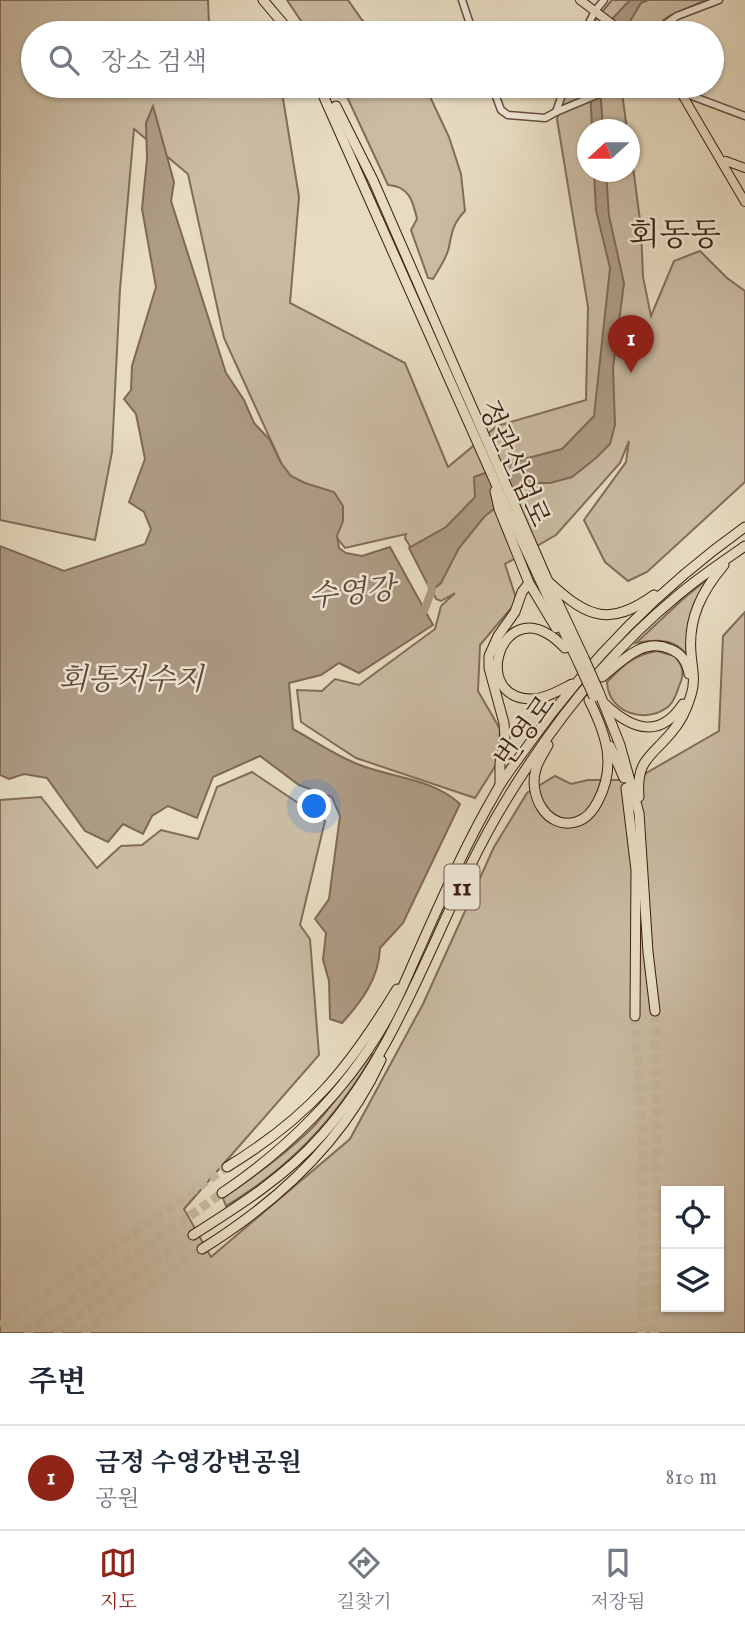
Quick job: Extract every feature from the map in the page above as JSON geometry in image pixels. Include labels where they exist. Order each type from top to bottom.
[{"type":"highway","points":[[261,0],[277,21]]},
{"type":"highway","points":[[261,0],[280,21]]},
{"type":"highway","name":"정관산업로","points":[[326,98],[368,182]]},
{"type":"highway","name":"정관산업로","points":[[331,98],[449,376],[477,428],[487,463],[544,580]]},
{"type":"highway","points":[[368,182],[458,372],[477,428],[615,747],[628,796],[636,870],[635,1016]]},
{"type":"highway","points":[[487,463],[499,509],[529,583],[554,623],[565,648]]},
{"type":"highway","name":"번영로","points":[[222,1193],[294,1137],[366,1052],[383,1026],[460,860],[500,785],[574,683],[635,619],[685,573],[745,527]]},
{"type":"highway","name":"번영로","points":[[202,1250],[239,1225],[283,1189],[337,1132],[373,1078],[488,834],[528,765],[558,723],[594,696],[652,618],[678,594],[745,546]]},
{"type":"highway","points":[[656,1011],[648,952],[639,813],[640,771],[647,756],[678,724],[691,695],[695,677],[691,629],[696,610],[704,590],[736,553]]},
{"type":"highway","points":[[544,580],[581,608],[618,614],[634,609],[685,573]]},
{"type":"highway","points":[[500,785],[500,763],[505,738],[489,668],[489,656],[529,583]]},
{"type":"highway","points":[[574,683],[542,697],[519,697],[509,691],[497,672],[496,661],[505,640],[525,629],[536,629],[547,633],[579,663]]},
{"type":"highway","points":[[656,645],[674,650],[686,662],[690,680],[689,692],[677,712],[667,722],[650,727],[637,727],[622,720],[594,696],[632,653],[648,646],[656,645]]},
{"type":"highway","points":[[594,696],[620,745],[639,813]]},
{"type":"highway","points":[[558,723],[536,769],[534,794],[547,815],[558,821],[572,823],[593,811],[603,792],[609,771],[608,753],[594,696]]},
{"type":"highway","points":[[600,722],[624,778]]},
{"type":"highway","name":"번영로","points":[[227,1167],[277,1133],[326,1089],[368,1036],[414,961]]},
{"type":"highway","name":"번영로","points":[[193,1235],[268,1185],[320,1137],[363,1082],[410,995]]},
{"type":"main road","points":[[580,0],[608,21]]},
{"type":"main road","points":[[684,98],[745,202]]},
{"type":"main road","points":[[722,162],[745,168]]},
{"type":"street","points":[[462,0],[469,21]]},
{"type":"street","points":[[592,21],[604,0]]},
{"type":"street","points":[[670,21],[719,0]]},
{"type":"street","points":[[496,98],[501,110],[508,115],[545,118],[589,98]]},
{"type":"street","points":[[559,111],[562,98]]},
{"type":"street","points":[[701,98],[745,116]]},
{"type":"shaded area","points":[[0,0],[208,0],[209,21],[21,21],[21,98],[283,98],[299,197],[290,303],[405,363],[448,467],[497,426],[586,400],[588,307],[557,119],[564,98],[623,98],[626,119],[577,119],[577,182],[635,182],[641,228],[643,277],[651,316],[674,261],[700,251],[727,278],[745,291],[745,482],[647,572],[628,581],[605,562],[584,520],[626,462],[629,441],[620,463],[556,535],[505,564],[517,601],[480,645],[478,691],[500,729],[498,762],[475,798],[356,758],[301,722],[297,690],[322,691],[335,679],[359,685],[435,629],[441,606],[455,593],[441,601],[436,599],[422,566],[405,538],[406,534],[345,548],[288,478],[224,338],[188,174],[134,129],[120,289],[112,452],[95,540],[0,520]]},
{"type":"shaded area","points":[[287,0],[348,0],[363,21],[301,21]]},
{"type":"shaded area","points":[[612,0],[706,0],[663,21],[595,21]]},
{"type":"shaded area","points":[[348,98],[431,98],[449,137],[461,174],[465,211],[455,224],[446,255],[433,279],[428,278],[411,230],[417,219],[412,201],[401,188],[388,185]]},
{"type":"shaded area","points":[[711,576],[688,625],[689,660],[679,648],[667,642],[636,643],[683,599]]},
{"type":"shaded area","points":[[745,612],[745,1333],[0,1333],[0,800],[41,797],[97,868],[121,846],[142,845],[161,830],[198,839],[217,787],[252,772],[325,821],[300,925],[310,939],[319,1055],[184,1209],[211,1257],[350,1139],[423,1004],[494,847],[527,793],[555,776],[571,784],[588,780],[634,780],[719,731],[723,636]]},
{"type":"shaded area","points":[[657,651],[675,656],[681,667],[682,678],[676,694],[669,706],[660,712],[650,715],[630,713],[614,702],[607,682],[629,662]]},
{"type":"shaded area","points":[[369,1053],[373,1055],[343,1101],[309,1140],[271,1175],[226,1206],[223,1198],[281,1156],[313,1127]]},
{"type":"water","points":[[630,0],[648,0],[641,3],[630,21],[612,21]]},
{"type":"water","points":[[591,98],[601,98],[602,119],[592,119]]},
{"type":"water","name":"회동저수지","points":[[153,106],[174,182],[171,201],[226,373],[244,400],[254,423],[270,440],[291,476],[334,492],[343,506],[343,521],[337,536],[339,548],[346,553],[362,556],[390,547],[433,625],[359,673],[339,663],[321,675],[289,683],[293,729],[347,759],[436,788],[460,804],[403,923],[380,948],[373,979],[342,1023],[330,1019],[329,981],[323,960],[326,933],[315,919],[329,899],[340,816],[332,797],[299,785],[260,756],[213,777],[197,818],[168,806],[152,816],[143,834],[123,824],[108,842],[85,831],[47,778],[24,774],[9,779],[0,775],[0,546],[64,571],[145,544],[151,529],[144,512],[129,502],[145,459],[136,414],[124,399],[131,390],[132,366],[156,287],[142,209],[147,159],[146,123]]},
{"type":"water","name":"수영강","points":[[595,182],[607,182],[609,216],[624,283],[613,368],[615,425],[610,444],[572,477],[550,483],[526,483],[484,517],[459,548],[441,583],[431,591],[409,548],[446,527],[475,497],[474,477],[562,449],[594,416],[610,268],[596,210]]},
{"type":"waterway","name":"수영강","points":[[415,611],[424,611],[432,590],[431,582]]},
{"type":"tunnel","points":[[654,1333],[657,1142],[655,1011]]},
{"type":"tunnel","points":[[635,1016],[643,1147],[642,1333]]},
{"type":"tunnel","points":[[0,1326],[227,1167]]},
{"type":"tunnel","points":[[25,1333],[222,1193]]},
{"type":"tunnel","points":[[54,1333],[193,1235]]},
{"type":"tunnel","points":[[82,1333],[202,1249]]},
{"type":"place","name":"금정 수영강변공원","points":[[631,373]]},
{"type":"district","name":"회동동","points":[[675,236]]}]
